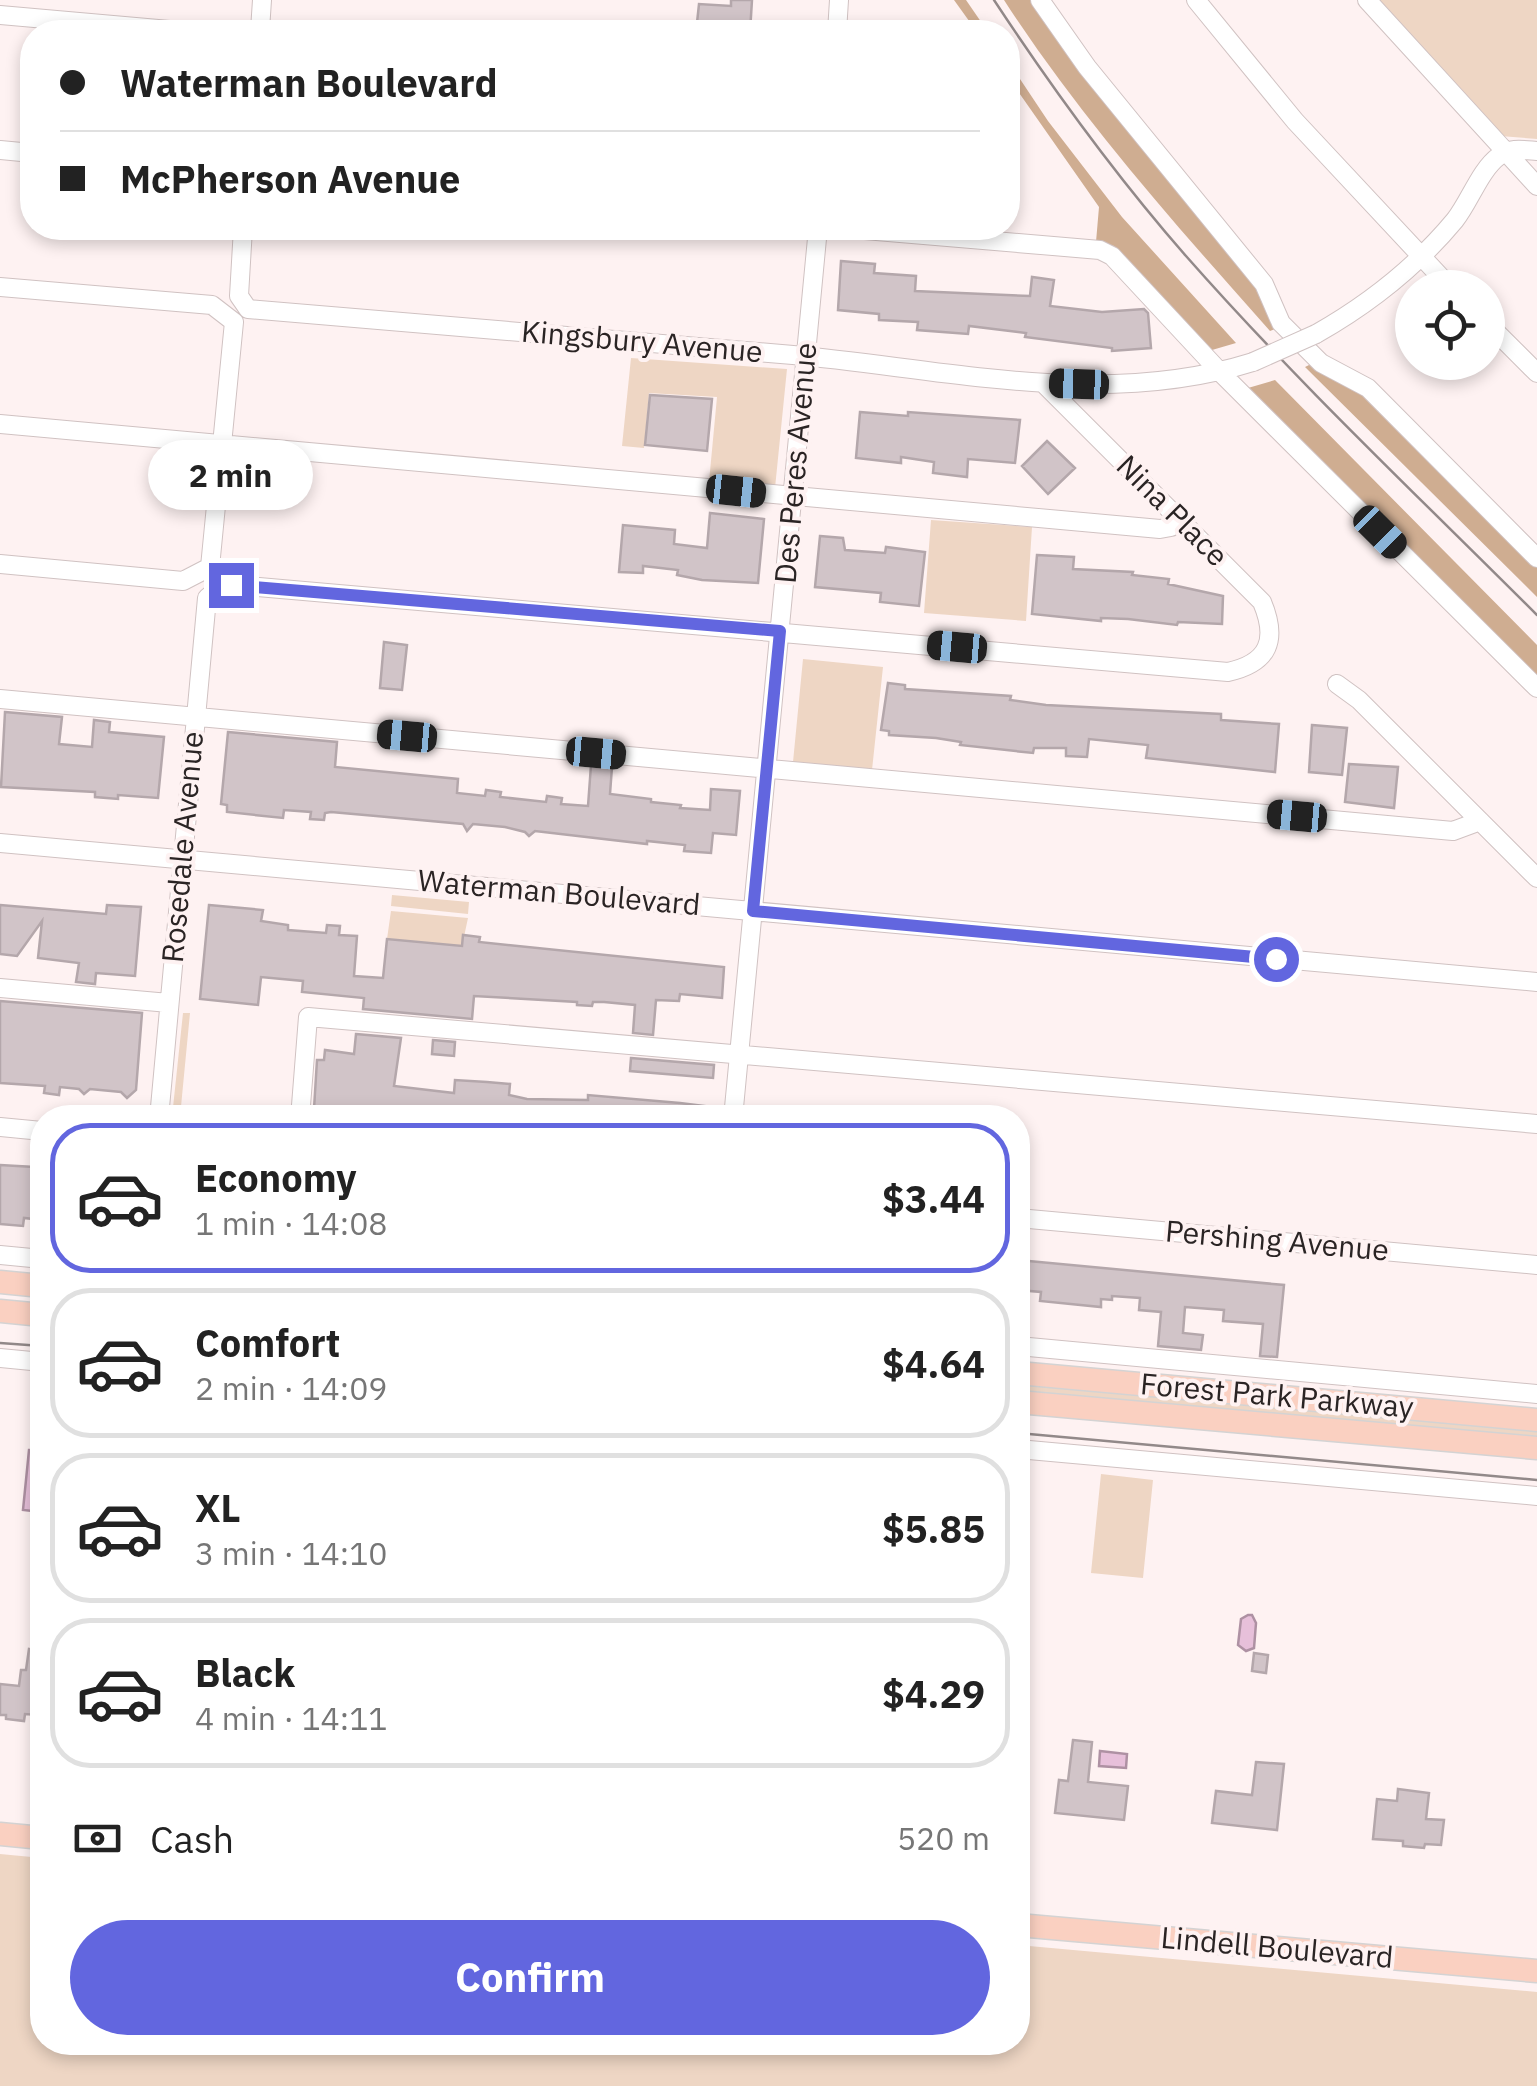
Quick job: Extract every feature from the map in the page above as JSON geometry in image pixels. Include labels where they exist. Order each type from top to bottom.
[{"type":"main road","points":[[0,1282],[30,1285]]},
{"type":"main road","points":[[0,1311],[30,1314]]},
{"type":"main road","name":"Forest Park Parkway","points":[[1030,1374],[1537,1420]]},
{"type":"main road","name":"Forest Park Parkway","points":[[1030,1403],[1537,1448]]},
{"type":"main road","points":[[0,1834],[30,1837]]},
{"type":"main road","name":"Lindell Boulevard","points":[[1030,1926],[1537,1971]]},
{"type":"street","points":[[1040,0],[1087,68],[1264,284],[1282,323],[1321,363],[1368,388],[1537,558]]},
{"type":"street","points":[[1196,0],[1295,121],[1434,270]]},
{"type":"street","points":[[1368,0],[1537,186]]},
{"type":"street","points":[[0,15],[56,20]]},
{"type":"street","points":[[1506,152],[1537,151]]},
{"type":"street","name":"Kingsbury Avenue","points":[[242,240],[239,296],[248,308],[1114,386],[1177,380],[1252,362],[1316,334],[1363,306],[1455,220],[1496,157],[1506,152]]},
{"type":"street","name":"Des Peres Avenue","points":[[734,1105],[817,240]]},
{"type":"street","points":[[982,240],[1100,250],[1112,256],[1219,372],[1537,688]]},
{"type":"street","points":[[0,287],[212,305],[234,322],[210,567],[184,580],[0,564]]},
{"type":"street","points":[[1505,341],[1537,373]]},
{"type":"street","name":"Nina Place","points":[[780,631],[1228,672],[1250,667],[1265,654],[1270,622],[1262,602],[1043,382]]},
{"type":"street","points":[[0,424],[1160,529],[1180,520]]},
{"type":"street","name":"Rosedale Avenue","points":[[160,1105],[207,598],[224,584],[780,631]]},
{"type":"street","points":[[1337,684],[1359,700],[1537,878]]},
{"type":"street","points":[[0,699],[1454,830],[1480,821]]},
{"type":"street","name":"Waterman Boulevard","points":[[0,844],[1537,982]]},
{"type":"street","points":[[0,988],[169,1003]]},
{"type":"street","points":[[301,1105],[308,1017],[1537,1124]]},
{"type":"street","points":[[0,1128],[30,1130]]},
{"type":"street","name":"Pershing Avenue","points":[[1030,1219],[1537,1265]]},
{"type":"street","points":[[0,1255],[30,1258]]},
{"type":"street","points":[[1030,1347],[1537,1394]]},
{"type":"street","points":[[0,1358],[30,1361]]},
{"type":"street","points":[[1030,1450],[1537,1496]]},
{"type":"shaded area","points":[[954,0],[966,0],[980,20],[968,20]]},
{"type":"shaded area","points":[[1004,0],[1033,0],[1259,287],[1275,329],[1270,331],[1131,170]]},
{"type":"shaded area","points":[[1379,0],[1537,0],[1537,139],[1500,136]]},
{"type":"shaded area","points":[[1020,79],[1122,217],[1236,343],[1212,350],[1114,246],[1096,242],[1099,207],[1020,94]]},
{"type":"shaded area","points":[[631,358],[787,369],[775,488],[709,482],[717,397],[649,393],[644,448],[622,446]]},
{"type":"shaded area","points":[[1311,364],[1361,391],[1537,566],[1537,597],[1305,367]]},
{"type":"shaded area","points":[[1275,380],[1537,645],[1537,678],[1248,388]]},
{"type":"shaded area","points":[[931,520],[1032,527],[1026,621],[924,613]]},
{"type":"shaded area","points":[[803,659],[883,667],[872,770],[793,762]]},
{"type":"shaded area","points":[[392,895],[469,902],[468,914],[391,906]]},
{"type":"shaded area","points":[[391,911],[468,918],[462,946],[387,939]]},
{"type":"shaded area","points":[[183,1013],[190,1013],[181,1105],[173,1105]]},
{"type":"shaded area","points":[[1030,1383],[1537,1430],[1537,1438],[1030,1392]]},
{"type":"shaded area","points":[[29,1450],[30,1450],[30,1511],[23,1510]]},
{"type":"shaded area","points":[[1101,1474],[1153,1480],[1143,1578],[1091,1573]]},
{"type":"shaded area","points":[[1248,1615],[1256,1623],[1254,1648],[1246,1651],[1238,1645],[1241,1619]]},
{"type":"shaded area","points":[[1100,1751],[1127,1754],[1126,1768],[1099,1766]]},
{"type":"shaded area","points":[[0,1854],[30,1857],[30,2055],[1030,2055],[1030,1946],[1537,1992],[1537,2086],[0,2086]]},
{"type":"building","points":[[731,0],[752,0],[751,20],[697,20],[699,4],[731,6]]},
{"type":"building","points":[[841,261],[875,264],[874,273],[916,276],[915,291],[1030,296],[1032,277],[1054,280],[1050,306],[1102,312],[1144,309],[1148,313],[1151,348],[1112,351],[969,326],[968,334],[917,330],[918,322],[879,320],[879,314],[838,310]]},
{"type":"building","points":[[650,395],[712,399],[707,451],[645,445]]},
{"type":"building","points":[[860,412],[1020,420],[1015,463],[968,459],[967,477],[933,473],[934,462],[901,457],[901,463],[856,458]]},
{"type":"building","points":[[1047,441],[1075,468],[1048,494],[1022,466]]},
{"type":"building","points":[[710,513],[764,519],[758,583],[702,580],[677,575],[678,570],[643,566],[643,573],[619,572],[623,525],[675,530],[674,544],[707,548]]},
{"type":"building","points":[[820,536],[843,538],[845,550],[885,553],[886,547],[925,552],[919,606],[880,602],[881,593],[815,587]]},
{"type":"building","points":[[1037,555],[1074,557],[1073,569],[1133,572],[1132,575],[1169,579],[1168,584],[1223,596],[1222,624],[1101,621],[1032,614]]},
{"type":"building","points":[[384,642],[407,645],[402,690],[380,688]]},
{"type":"building","points":[[888,683],[905,685],[905,689],[1011,696],[1010,700],[1046,705],[1221,714],[1221,720],[1279,724],[1275,772],[1146,758],[1148,745],[1089,739],[1087,757],[1066,756],[1066,748],[1034,748],[1033,753],[889,735],[889,731],[881,730]]},
{"type":"building","points":[[5,712],[62,717],[59,744],[92,747],[94,720],[110,722],[109,732],[164,737],[158,798],[118,795],[118,799],[95,797],[95,792],[1,787]]},
{"type":"building","points":[[1312,725],[1347,728],[1342,775],[1309,772]]},
{"type":"building","points":[[228,732],[337,742],[335,767],[458,779],[457,793],[485,796],[486,790],[501,792],[500,797],[546,802],[547,796],[562,798],[561,804],[588,806],[591,765],[612,767],[610,794],[681,805],[680,808],[710,810],[711,789],[740,791],[736,835],[713,833],[711,853],[684,851],[685,845],[647,841],[535,831],[529,836],[505,827],[473,824],[467,831],[463,824],[331,812],[325,813],[324,820],[310,819],[311,812],[284,810],[283,818],[227,812],[227,805],[221,804]]},
{"type":"building","points":[[1349,764],[1398,767],[1394,808],[1345,802]]},
{"type":"building","points":[[0,905],[106,914],[107,905],[141,907],[135,976],[96,973],[95,984],[76,982],[79,963],[38,958],[42,921],[17,956],[0,954]]},
{"type":"building","points":[[209,905],[263,910],[261,921],[288,925],[288,930],[326,933],[327,925],[340,926],[339,935],[357,936],[354,976],[383,978],[387,939],[462,946],[463,935],[480,937],[479,942],[724,967],[722,998],[680,994],[679,1001],[656,1000],[653,1035],[633,1033],[635,1005],[604,1002],[593,1002],[592,1006],[474,996],[472,1019],[363,1009],[364,998],[302,992],[303,981],[261,977],[258,1005],[200,999]]},
{"type":"building","points":[[0,1001],[142,1013],[136,1090],[127,1098],[121,1092],[90,1089],[84,1094],[79,1089],[60,1087],[59,1095],[44,1093],[45,1086],[0,1083]]},
{"type":"building","points":[[356,1034],[401,1038],[394,1086],[454,1093],[455,1080],[510,1084],[509,1095],[527,1099],[588,1100],[588,1095],[696,1105],[314,1105],[317,1060],[324,1060],[325,1050],[354,1054]]},
{"type":"building","points":[[433,1040],[455,1042],[454,1056],[432,1054]]},
{"type":"building","points":[[631,1058],[714,1065],[713,1078],[630,1071]]},
{"type":"building","points":[[0,1165],[30,1167],[30,1219],[24,1218],[23,1226],[0,1224]]},
{"type":"building","points":[[1030,1261],[1284,1285],[1277,1357],[1260,1356],[1263,1324],[1223,1321],[1224,1310],[1185,1307],[1183,1333],[1203,1335],[1201,1350],[1158,1346],[1161,1312],[1139,1310],[1140,1298],[1112,1296],[1112,1300],[1101,1299],[1101,1307],[1040,1301],[1041,1292],[1030,1291]]},
{"type":"building","points":[[30,1649],[30,1714],[25,1714],[24,1721],[6,1719],[6,1715],[0,1715],[0,1684],[19,1686],[21,1670],[26,1670]]},
{"type":"building","points":[[1254,1653],[1268,1655],[1266,1673],[1252,1671]]},
{"type":"building","points":[[1073,1740],[1092,1742],[1088,1782],[1128,1786],[1124,1820],[1055,1813],[1059,1780],[1068,1781]]},
{"type":"building","points":[[1256,1762],[1284,1764],[1277,1830],[1212,1823],[1216,1791],[1252,1795]]},
{"type":"building","points":[[1398,1789],[1429,1793],[1426,1819],[1444,1820],[1441,1845],[1425,1844],[1424,1848],[1403,1846],[1403,1841],[1373,1839],[1377,1799],[1397,1801]]},
{"type":"tram line","points":[[994,0],[1008,20]]},
{"type":"tram line","points":[[1020,38],[1086,131],[1186,256],[1314,393],[1537,615]]},
{"type":"tram line","points":[[0,1343],[30,1345]]},
{"type":"tram line","points":[[1030,1434],[1537,1480]]},
{"type":"route","points":[[231,585],[780,631],[753,911],[1276,959]]}]
